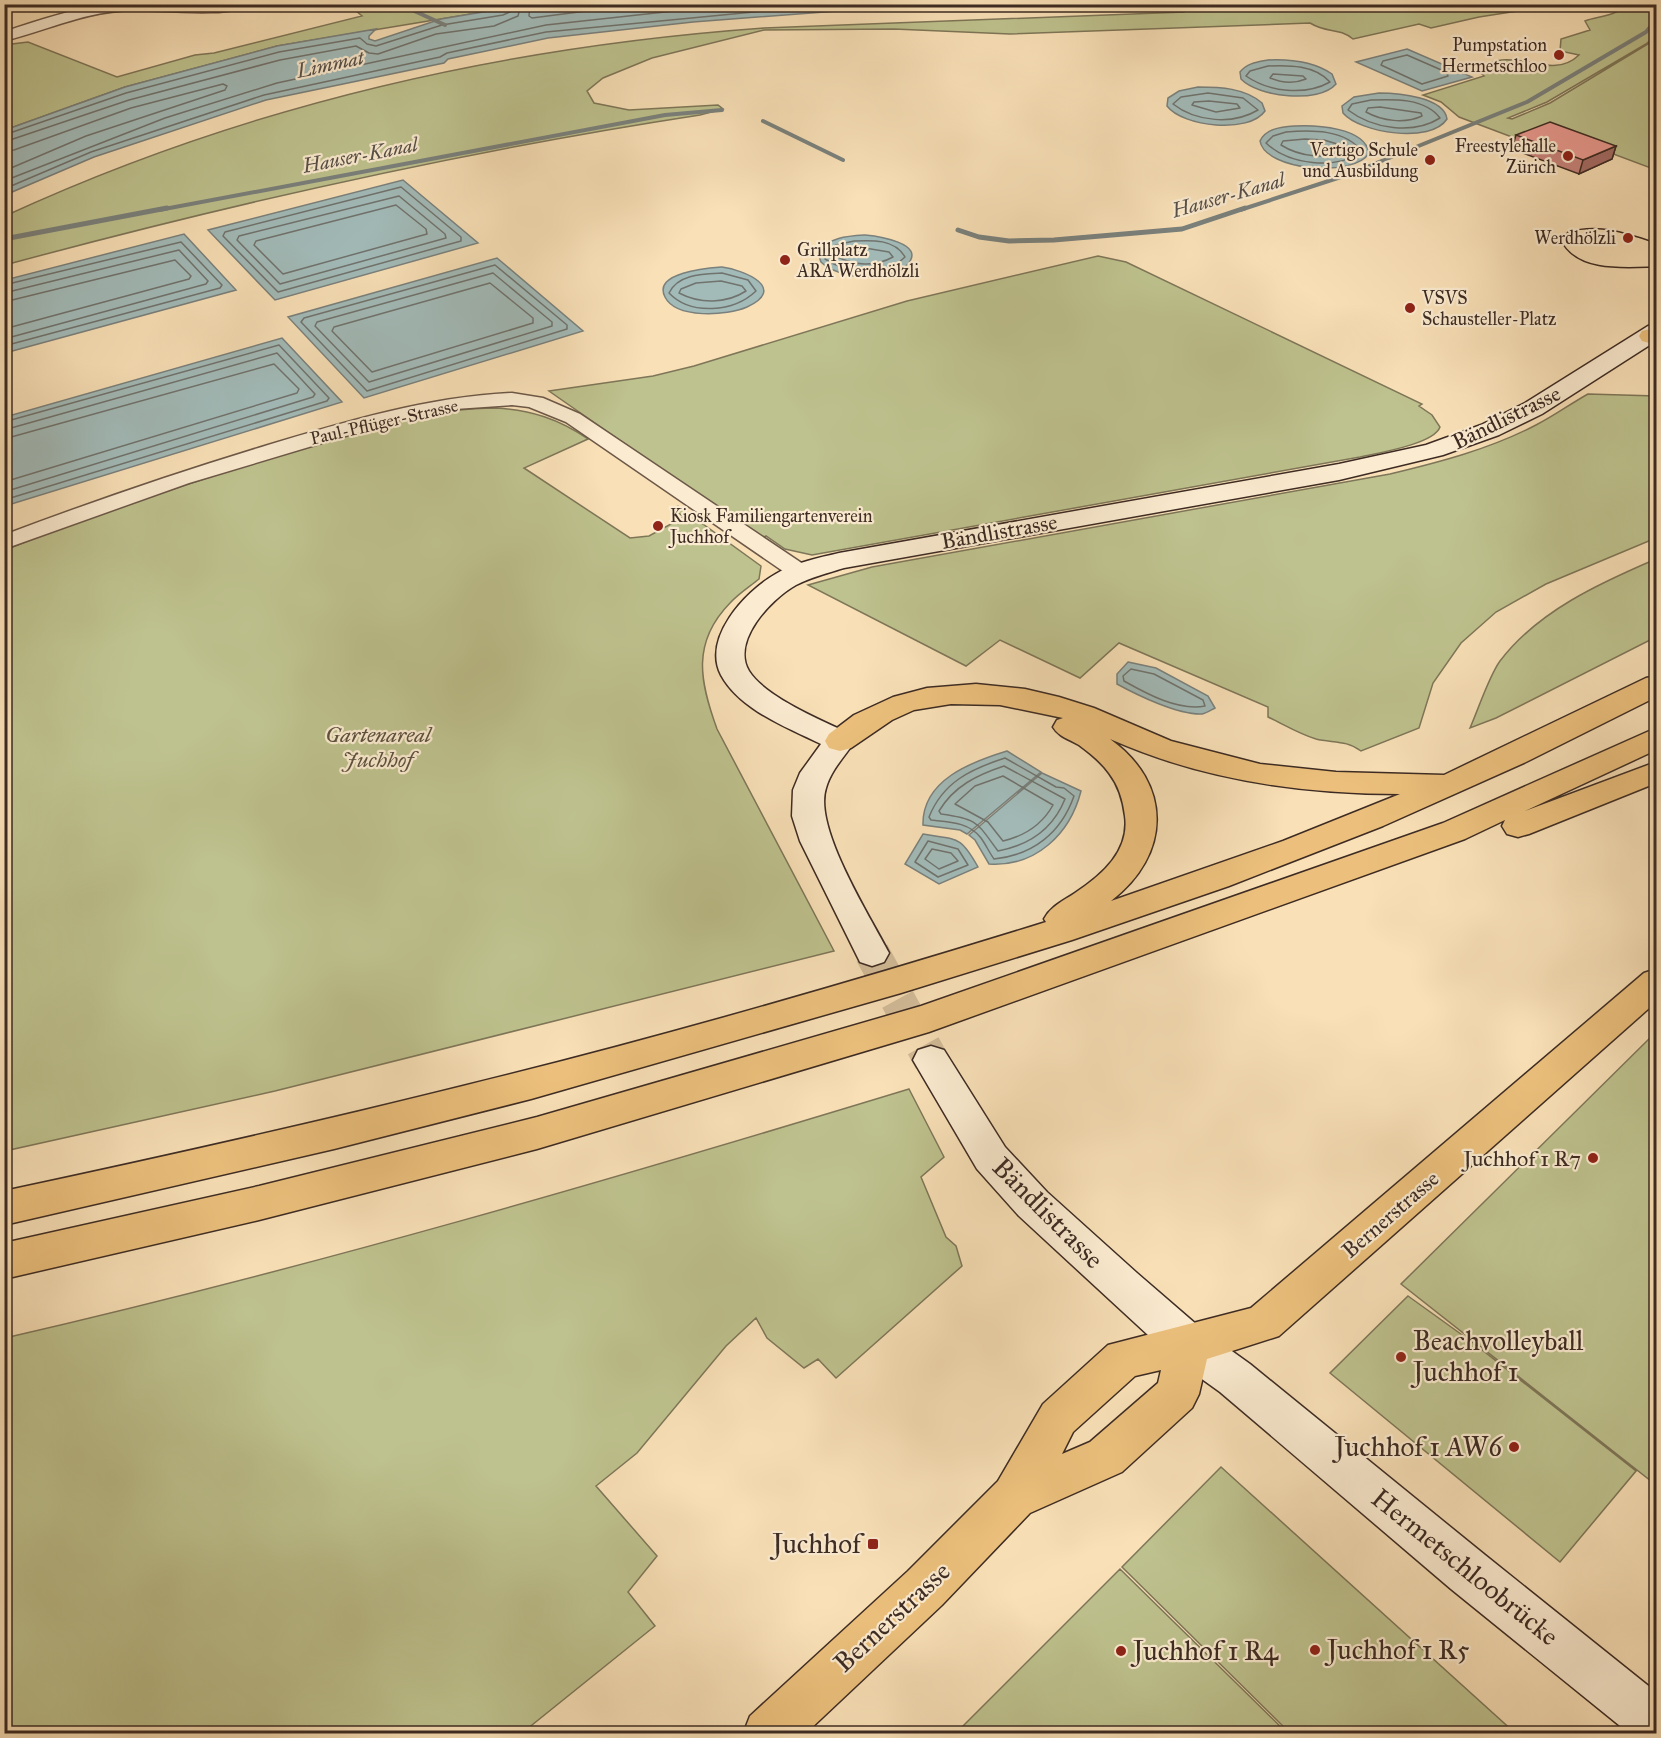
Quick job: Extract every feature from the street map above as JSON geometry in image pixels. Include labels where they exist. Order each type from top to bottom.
[{"type":"main road","points":[[4,1208],[254,1152],[528,1084],[855,994],[1033,938],[1230,872],[1372,818],[1591,719],[1656,685]]},
{"type":"main road","points":[[840,741],[882,712],[913,702],[956,694],[993,694],[1015,696],[1050,704],[1160,748],[1234,769],[1273,777],[1357,783],[1449,784]]},
{"type":"main road","points":[[840,741],[934,712],[992,709],[1046,718],[1076,731],[1104,748],[1119,763],[1126,771],[1137,793],[1143,823],[1139,843],[1129,864],[1112,882],[1033,938]]},
{"type":"main road","points":[[1454,841],[1656,738]]},
{"type":"main road","points":[[4,1261],[259,1203],[537,1132],[870,1036],[970,1004],[1017,985],[1364,875],[1454,841],[1656,772]]},
{"type":"main road","name":"Bernerstrasse","points":[[768,1734],[925,1588],[1014,1497],[1058,1418],[1108,1371],[1123,1359],[1189,1345],[1264,1323],[1656,982]]},
{"type":"main road","name":"Bernerstrasse","points":[[1014,1497],[1106,1457],[1177,1394],[1189,1345]]},
{"type":"street","points":[[4,37],[69,15],[95,10],[144,6],[213,9],[244,4]]},
{"type":"street","name":"Bändlistrasse","points":[[840,741],[803,723],[755,694],[732,668],[730,654],[734,636],[744,618],[783,582],[801,573],[860,556],[1384,464],[1446,446],[1492,429],[1529,410],[1654,335]]},
{"type":"street","name":"Paul-Pflüger-Strasse","points":[[4,543],[70,517],[188,476],[356,425],[465,403],[514,399],[549,407],[573,418],[801,573]]},
{"type":"street","points":[[840,741],[816,773],[809,790],[808,816],[816,841],[872,953]]},
{"type":"street","name":"Bändlistrasse","points":[[931,1060],[991,1158],[1033,1204],[1189,1345]]},
{"type":"street","name":"Hermetschloobrücke","points":[[1189,1345],[1235,1378],[1468,1572],[1656,1723]]},
{"type":"green space","points":[[1324,4],[1558,5],[1479,17],[1431,28],[1419,24],[1353,39],[1348,35],[1310,23],[1010,34],[894,29],[764,30],[652,58],[603,78],[587,91],[594,103],[629,110],[718,105],[723,109],[700,115],[524,145],[350,180],[177,220],[5,265],[5,216],[96,177],[188,142],[281,113],[376,88],[471,67],[568,50],[665,37],[764,28],[1184,12],[1184,7],[1269,5],[1289,7]]},
{"type":"green space","points":[[349,5],[515,5],[277,46],[125,87],[5,130],[4,45],[28,42],[117,77],[195,55],[214,53],[362,16]]},
{"type":"green space","points":[[1600,5],[1656,5],[1656,35],[1646,44],[1547,102],[1508,118],[1512,119],[1550,103],[1656,39],[1656,170],[1552,131],[1525,142],[1459,117],[1441,102],[1423,95],[1484,76],[1475,68],[1499,61],[1512,60],[1542,65],[1561,65],[1570,61],[1579,55],[1560,51],[1561,39],[1590,30],[1585,21],[1616,12]]},
{"type":"green space","points":[[1098,256],[1126,262],[1422,404],[1419,406],[1432,415],[1440,427],[1436,433],[1417,443],[1360,457],[812,555],[785,549],[766,536],[761,539],[549,391],[653,376],[694,366],[907,301]]},
{"type":"green space","points":[[1588,394],[1656,396],[1656,538],[1546,584],[1496,612],[1461,643],[1433,683],[1419,728],[1361,751],[1345,743],[1316,739],[1303,734],[1268,717],[1268,707],[1119,643],[1080,678],[1000,640],[966,666],[808,585],[872,567],[1390,474],[1464,454],[1519,434]]},
{"type":"green space","name":"Gartenareal Juchhof","points":[[496,408],[544,417],[588,439],[524,468],[630,538],[649,536],[684,517],[672,509],[678,506],[761,566],[759,579],[730,603],[709,633],[702,663],[706,695],[717,729],[834,951],[275,1091],[5,1151],[5,550],[175,488],[359,431],[440,412]]},
{"type":"green space","points":[[1656,559],[1656,637],[1496,718],[1470,728],[1496,667],[1515,643],[1551,613],[1571,600]]},
{"type":"green space","name":"Juchhof 1 R7","points":[[1656,1032],[1656,1485],[1401,1284]]},
{"type":"green space","points":[[909,1089],[944,1157],[921,1177],[946,1237],[956,1246],[962,1266],[836,1378],[818,1359],[804,1368],[767,1338],[756,1318],[726,1346],[637,1453],[596,1486],[657,1556],[628,1592],[655,1626],[522,1733],[5,1733],[5,1338],[232,1282],[459,1221]]},
{"type":"green space","name":"Juchhof 1 AW6","points":[[1408,1296],[1472,1342],[1636,1471],[1560,1562],[1330,1373]]},
{"type":"green space","name":"Juchhof 1 R5","points":[[1221,1467],[1515,1733],[1290,1733],[1122,1567]]},
{"type":"green space","name":"Juchhof 1 R4","points":[[1120,1569],[1287,1733],[956,1733]]},
{"type":"water","name":"Limmat","points":[[515,4],[1021,4],[1023,7],[1018,8],[986,5],[891,7],[693,22],[548,38],[448,59],[444,63],[266,100],[94,157],[5,195],[5,130],[125,87],[277,46],[376,29],[369,36],[369,39],[375,41],[441,19],[501,9]]},
{"type":"water","points":[[1407,49],[1472,77],[1422,91],[1356,62]]},
{"type":"water","points":[[1268,60],[1293,61],[1317,66],[1332,74],[1336,84],[1316,94],[1288,96],[1261,90],[1241,79],[1240,72],[1246,67],[1252,63]]},
{"type":"water","points":[[1198,87],[1240,91],[1262,103],[1265,111],[1257,118],[1245,123],[1216,125],[1187,119],[1167,106],[1168,98],[1179,91]]},
{"type":"water","points":[[1379,93],[1408,95],[1429,101],[1444,112],[1447,119],[1439,127],[1426,131],[1395,133],[1364,126],[1343,113],[1342,106],[1354,97]]},
{"type":"water","points":[[1295,126],[1326,127],[1349,133],[1365,144],[1369,153],[1361,161],[1347,166],[1311,168],[1277,159],[1266,151],[1260,141],[1266,133]]},
{"type":"water","points":[[403,180],[478,243],[275,300],[208,230]]},
{"type":"water","points":[[184,234],[236,290],[5,353],[5,280]]},
{"type":"water","points":[[865,235],[898,242],[911,251],[912,257],[899,271],[876,277],[839,272],[821,262],[818,253],[827,244],[845,237]]},
{"type":"water","points":[[497,258],[583,331],[364,398],[288,317]]},
{"type":"water","points":[[722,267],[741,272],[758,281],[763,287],[759,300],[738,310],[703,314],[680,309],[665,297],[663,289],[674,277],[695,270]]},
{"type":"water","points":[[282,338],[342,402],[5,506],[5,417]]},
{"type":"water","points":[[1128,662],[1156,668],[1208,696],[1215,708],[1202,714],[1181,711],[1158,704],[1117,684],[1117,674]]},
{"type":"water","points":[[1007,751],[1041,772],[967,834],[960,830],[923,825],[925,809],[931,796],[951,775],[964,767]]},
{"type":"water","points":[[1042,773],[1081,791],[1069,821],[1048,845],[1036,854],[1022,860],[989,864],[975,840],[969,835]]},
{"type":"water","points":[[923,834],[944,837],[962,844],[978,867],[939,884],[905,864]]},
{"type":"building","points":[[1550,122],[1616,146],[1583,160],[1516,135]]},
{"type":"waterway","points":[[399,4],[445,25]]},
{"type":"waterway","name":"Hauser-Kanal","points":[[1240,210],[1347,175],[1527,102],[1646,32],[1656,20]]},
{"type":"waterway","name":"Hauser-Kanal","points":[[159,210],[665,115],[722,110]]},
{"type":"waterway","name":"Hauser-Kanal","points":[[763,121],[843,160]]},
{"type":"waterway","name":"Hauser-Kanal","points":[[4,239],[167,208]]},
{"type":"waterway","name":"Hauser-Kanal","points":[[958,230],[979,237],[1009,241],[1054,240],[1182,229],[1245,208]]},
{"type":"tunnel","points":[[872,953],[931,1060]]},
{"type":"tram line","points":[[1656,243],[1602,229],[1579,229],[1568,232],[1561,241],[1579,259],[1590,264],[1617,268],[1656,267]]},
{"type":"place","name":"Pumpstation Hermetschloo","points":[[1559,55]]},
{"type":"place","name":"Freestylehalle Zürich","points":[[1568,156]]},
{"type":"place","name":"Vertigo Schule und Ausbildung","points":[[1430,160]]},
{"type":"place","name":"Werdhölzli","points":[[1628,238]]},
{"type":"place","name":"Grillplatz ARA Werdhölzli","points":[[785,260]]},
{"type":"place","name":"VSVS Schausteller-Platz","points":[[1410,308]]},
{"type":"place","name":"Kiosk Familiengartenverein Juchhof","points":[[658,526]]},
{"type":"place","name":"Juchhof 1 R7","points":[[1593,1158]]},
{"type":"place","name":"Beachvolleyball Juchhof 1","points":[[1401,1357]]},
{"type":"place","name":"Juchhof 1 AW6","points":[[1514,1447]]},
{"type":"place","name":"Juchhof","points":[[873,1544]]},
{"type":"place","name":"Juchhof 1 R5","points":[[1315,1650]]},
{"type":"place","name":"Juchhof 1 R4","points":[[1121,1651]]}]
